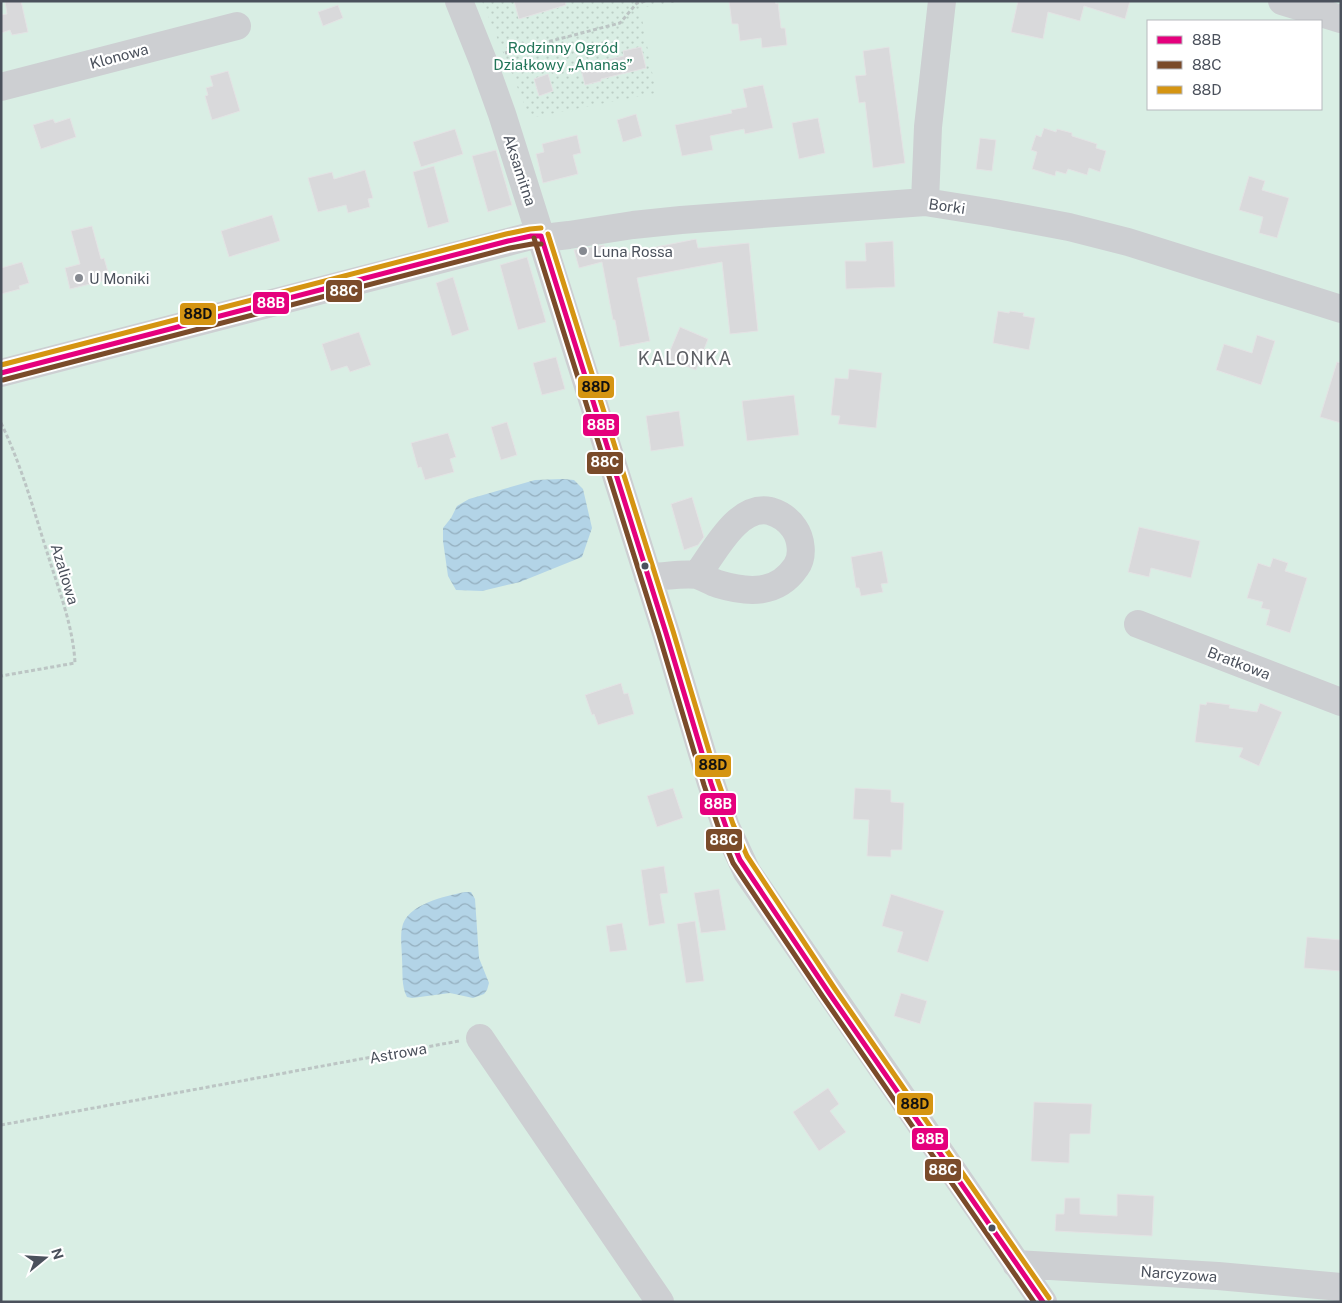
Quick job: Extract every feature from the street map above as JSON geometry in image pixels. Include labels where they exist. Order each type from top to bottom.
[{"type":"street","name":"Aksamitna","points":[[459,1],[502,114],[648,577],[715,798],[740,860],[829,993],[1043,1302]]},
{"type":"street","points":[[925,202],[928,127],[942,1]]},
{"type":"street","points":[[1282,1],[1341,19]]},
{"type":"street","name":"Klonowa","points":[[1,87],[237,26]]},
{"type":"street","name":"Borki","points":[[1,372],[531,236],[569,235],[632,224],[925,202],[1060,225],[1128,242],[1341,309]]},
{"type":"street","points":[[648,577],[698,575]]},
{"type":"street","name":"Bratkowa","points":[[1138,624],[1341,702]]},
{"type":"street","points":[[480,1038],[660,1302]]},
{"type":"street","name":"Narcyzowa","points":[[1016,1264],[1218,1276],[1341,1287]]},
{"type":"path","points":[[503,54],[620,23],[637,3],[645,1]]},
{"type":"path","name":"Azaliowa","points":[[1,423],[14,451],[62,598],[74,645],[75,663],[1,676]]},
{"type":"path","name":"Astrowa","points":[[1,1125],[480,1038]]},
{"type":"green space","points":[[1,1],[1341,1],[1341,1302],[1,1302]]},
{"type":"green space","name":"Rodzinny Ogród Działkowy „Ananas”","points":[[482,1],[684,1],[640,8],[656,93],[530,118]]},
{"type":"water","points":[[535,480],[574,480],[583,489],[592,528],[582,557],[520,582],[482,591],[456,590],[448,576],[443,528],[457,506],[469,499]]},
{"type":"water","points":[[471,892],[475,899],[479,958],[489,983],[487,990],[484,994],[473,998],[450,993],[407,997],[403,984],[401,940],[405,920],[411,913],[428,902]]},
{"type":"building","points":[[5,1],[21,1],[28,32],[12,35],[10,30],[1,33],[1,15],[7,14]]},
{"type":"building","points":[[514,1],[565,1],[566,5],[519,19]]},
{"type":"building","points":[[729,1],[775,1],[776,4],[778,3],[781,28],[785,28],[787,45],[762,48],[761,38],[740,41],[738,24],[732,24]]},
{"type":"building","points":[[1018,1],[1130,1],[1125,19],[1084,6],[1080,21],[1048,12],[1043,39],[1011,32]]},
{"type":"building","points":[[338,5],[343,18],[323,26],[318,12]]},
{"type":"building","points":[[641,47],[646,68],[585,85],[580,65],[624,56],[623,51]]},
{"type":"building","points":[[889,47],[905,163],[873,168],[865,102],[859,103],[855,76],[866,75],[863,51]]},
{"type":"building","points":[[228,71],[240,111],[212,120],[205,96],[208,95],[206,88],[213,86],[210,76]]},
{"type":"building","points":[[548,74],[553,91],[539,96],[534,79]]},
{"type":"building","points":[[763,85],[773,128],[745,134],[744,129],[710,136],[713,150],[682,156],[675,125],[732,113],[731,110],[747,107],[743,89]]},
{"type":"building","points":[[636,114],[642,136],[623,142],[617,120]]},
{"type":"building","points":[[70,118],[76,137],[41,149],[33,125],[53,119],[55,123]]},
{"type":"building","points":[[818,118],[825,153],[799,159],[792,123]]},
{"type":"building","points":[[1044,128],[1056,132],[1057,129],[1072,133],[1072,136],[1097,144],[1096,148],[1106,151],[1100,172],[1089,168],[1087,175],[1068,169],[1066,174],[1056,171],[1055,176],[1032,169],[1037,152],[1031,150],[1036,135],[1041,137]]},
{"type":"building","points":[[455,129],[463,154],[421,167],[413,142]]},
{"type":"building","points":[[577,135],[581,153],[573,155],[578,174],[543,183],[536,154],[544,152],[542,144]]},
{"type":"building","points":[[980,138],[996,140],[992,171],[976,169]]},
{"type":"building","points":[[496,150],[512,205],[488,212],[472,156]]},
{"type":"building","points":[[434,166],[449,222],[428,228],[413,172]]},
{"type":"building","points":[[365,170],[373,198],[368,199],[370,207],[348,213],[346,205],[318,212],[308,178],[332,172],[334,179]]},
{"type":"building","points":[[1249,176],[1265,181],[1262,190],[1289,198],[1277,238],[1259,233],[1263,217],[1239,210]]},
{"type":"building","points":[[272,215],[280,241],[229,257],[221,231]]},
{"type":"building","points":[[92,226],[101,259],[104,258],[110,279],[70,289],[65,268],[80,264],[71,231]]},
{"type":"building","points":[[696,239],[698,248],[749,243],[758,331],[730,334],[722,262],[637,278],[650,341],[620,347],[602,262],[579,268],[574,250],[604,245],[607,257]]},
{"type":"building","points":[[893,241],[895,287],[846,289],[845,261],[866,261],[865,243]]},
{"type":"building","points":[[527,257],[546,322],[518,330],[500,265]]},
{"type":"building","points":[[22,262],[29,283],[19,286],[20,289],[1,294],[1,268]]},
{"type":"building","points":[[453,277],[469,330],[452,336],[436,283]]},
{"type":"building","points":[[998,311],[1024,313],[1023,316],[1035,318],[1029,350],[993,343]]},
{"type":"building","points":[[680,327],[708,339],[696,370],[667,358]]},
{"type":"building","points":[[359,332],[371,365],[350,372],[347,366],[331,371],[322,344]]},
{"type":"building","points":[[1257,335],[1275,341],[1261,385],[1216,370],[1224,344],[1252,353]]},
{"type":"building","points":[[556,357],[565,389],[542,395],[533,363]]},
{"type":"building","points":[[1337,362],[1341,363],[1341,423],[1320,417]]},
{"type":"building","points":[[849,369],[882,373],[876,428],[838,424],[840,416],[831,415],[835,378],[848,379]]},
{"type":"building","points":[[794,395],[799,435],[747,441],[742,401]]},
{"type":"building","points":[[679,411],[684,446],[651,451],[646,416]]},
{"type":"building","points":[[507,422],[517,455],[501,460],[491,427]]},
{"type":"building","points":[[448,433],[456,457],[450,459],[454,472],[425,480],[421,467],[418,468],[411,443]]},
{"type":"building","points":[[692,497],[704,537],[698,545],[684,550],[671,504]]},
{"type":"building","points":[[1139,527],[1200,541],[1191,578],[1151,568],[1149,577],[1128,572]]},
{"type":"building","points":[[882,551],[888,583],[881,584],[883,592],[861,596],[859,588],[856,588],[851,557]]},
{"type":"building","points":[[1273,558],[1288,563],[1285,571],[1307,578],[1290,633],[1266,625],[1270,610],[1261,608],[1263,602],[1247,598],[1258,563],[1270,567]]},
{"type":"building","points":[[621,683],[624,694],[628,693],[634,714],[598,725],[594,714],[592,715],[585,695]]},
{"type":"building","points":[[1207,702],[1230,705],[1229,708],[1257,712],[1260,703],[1282,712],[1259,766],[1239,757],[1243,748],[1195,742],[1200,704],[1206,705]]},
{"type":"building","points":[[673,788],[683,818],[657,827],[647,796]]},
{"type":"building","points":[[855,788],[891,790],[891,802],[904,803],[902,850],[891,850],[891,857],[867,856],[869,820],[853,819]]},
{"type":"building","points":[[664,866],[668,893],[660,894],[665,923],[649,926],[641,870]]},
{"type":"building","points":[[719,889],[726,930],[701,933],[694,893]]},
{"type":"building","points":[[891,894],[944,911],[928,962],[897,952],[903,932],[882,926]]},
{"type":"building","points":[[695,921],[704,981],[686,983],[677,924]]},
{"type":"building","points":[[622,923],[627,950],[610,952],[606,926]]},
{"type":"building","points":[[1307,937],[1341,940],[1341,971],[1304,968]]},
{"type":"building","points":[[901,993],[927,1001],[920,1024],[894,1016]]},
{"type":"building","points":[[828,1088],[839,1104],[830,1111],[846,1132],[819,1151],[793,1112]]},
{"type":"building","points":[[1034,1102],[1092,1104],[1090,1134],[1070,1134],[1069,1163],[1031,1161]]},
{"type":"building","points":[[1117,1194],[1154,1196],[1152,1236],[1055,1231],[1056,1214],[1064,1214],[1065,1198],[1080,1198],[1080,1214],[1117,1216]]},
{"type":"transit line","name":"88D","points":[[1,365],[506,234],[541,228]]},
{"type":"transit line","name":"88D","points":[[548,234],[673,631],[718,781],[733,824],[747,856],[835,989],[1049,1298]]},
{"type":"transit line","name":"88B","points":[[541,236],[666,633],[711,783],[740,860],[829,993],[1043,1302]]},
{"type":"transit line","name":"88B","points":[[1,373],[508,241],[541,236]]},
{"type":"transit line","name":"88C","points":[[534,238],[659,635],[704,785],[733,863],[823,997],[1034,1302]]},
{"type":"transit line","name":"88C","points":[[3,380],[510,248],[541,244]]},
{"type":"place","name":"Luna Rossa","points":[[583,251]]},
{"type":"place","name":"U Moniki","points":[[79,278]]},
{"type":"district","name":"KALONKA","points":[[685,358]]}]
